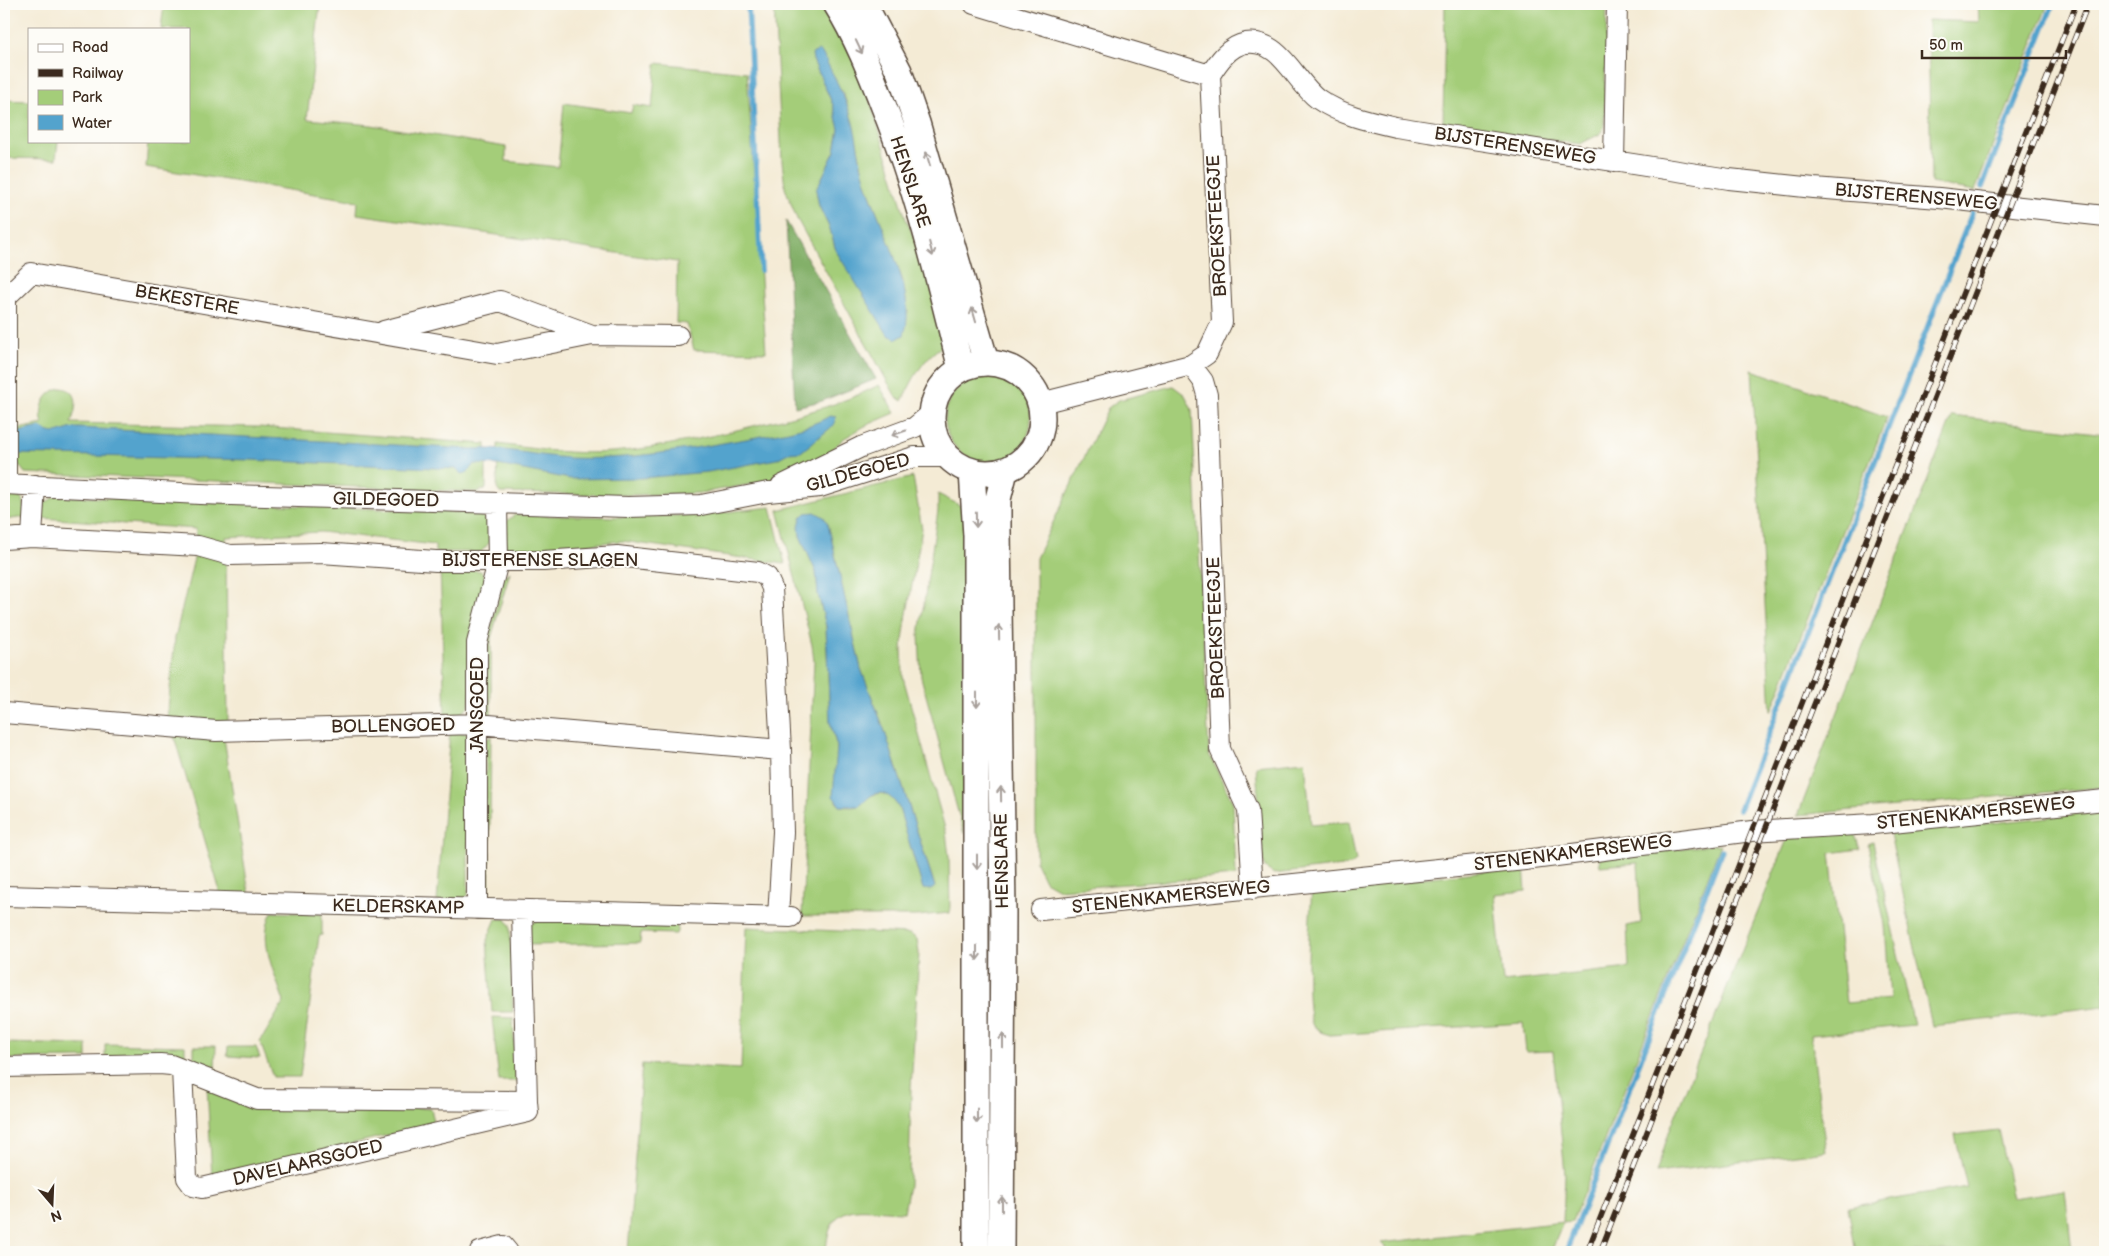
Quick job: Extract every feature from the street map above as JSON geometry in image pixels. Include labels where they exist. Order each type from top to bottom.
[{"type":"street","name":"HENSLARE","points":[[836,4],[848,23],[873,78],[920,208],[961,369]]},
{"type":"street","name":"HENSLARE","points":[[864,4],[899,71],[917,123],[986,362]]},
{"type":"street","points":[[974,4],[1210,75]]},
{"type":"street","points":[[1614,162],[1617,4]]},
{"type":"street","name":"BIJSTERENSEWEG","points":[[1210,75],[1231,49],[1242,44],[1254,42],[1273,50],[1306,88],[1318,98],[1344,113],[1396,128],[1614,162],[1814,188],[1939,198],[2105,216]]},
{"type":"street","name":"BROEKSTEEGJE","points":[[1041,403],[1191,365],[1207,354],[1222,322],[1210,75]]},
{"type":"street","name":"BEKESTERE","points":[[5,484],[7,453],[5,295],[31,273],[497,354],[592,335],[678,336]]},
{"type":"street","name":"BEKESTERE","points":[[377,333],[500,301],[592,335]]},
{"type":"street","points":[[986,362],[1008,367],[1027,378],[1036,390],[1041,403],[1043,424],[1036,444],[1023,460],[1005,470],[988,473],[972,471],[948,457],[934,434],[932,413],[938,392],[944,383],[961,369],[986,362]]},
{"type":"street","name":"BROEKSTEEGJE","points":[[1191,365],[1203,381],[1207,395],[1220,750],[1248,810],[1253,889]]},
{"type":"street","name":"GILDEGOED","points":[[768,492],[861,447],[915,428],[932,413]]},
{"type":"street","name":"GILDEGOED","points":[[5,484],[200,494],[628,507],[692,505],[768,492],[820,487],[914,457],[948,457]]},
{"type":"street","name":"HENSLARE","points":[[1001,1252],[1003,913],[998,499],[1005,470]]},
{"type":"street","name":"HENSLARE","points":[[972,471],[976,536],[976,1252]]},
{"type":"street","points":[[32,537],[34,485]]},
{"type":"street","name":"JANSGOED","points":[[477,909],[477,643],[498,562],[497,503]]},
{"type":"street","name":"BIJSTERENSE SLAGEN","points":[[4,540],[32,537],[198,546],[230,555],[321,553],[436,561],[498,562],[617,556],[758,572],[767,577],[772,588],[781,750],[785,917]]},
{"type":"street","name":"BOLLENGOED","points":[[4,713],[216,731],[476,724],[781,750]]},
{"type":"street","name":"STENENKAMERSEWEG","points":[[1041,910],[1525,860],[1752,831],[1873,824],[2105,800]]},
{"type":"street","name":"KELDERSKAMP","points":[[4,896],[785,917]]},
{"type":"street","points":[[4,1067],[171,1064],[257,1099],[527,1101],[522,911]]},
{"type":"street","name":"DAVELAARSGOED","points":[[182,1070],[187,1178],[193,1186],[202,1188],[528,1112],[527,1101]]},
{"type":"street","points":[[480,1252],[503,1246],[508,1252]]},
{"type":"green space","points":[[164,4],[320,4],[307,119],[371,125],[506,147],[506,161],[558,167],[564,103],[631,113],[633,105],[652,108],[656,63],[747,72],[766,352],[694,350],[687,324],[676,323],[677,262],[357,214],[358,201],[146,167],[148,142],[190,142],[190,28],[161,28]]},
{"type":"green space","points":[[774,4],[828,4],[857,57],[906,219],[918,246],[948,343],[932,354],[920,368],[902,401],[896,397],[797,219],[785,188]],"holes":[[[813,60],[843,92],[853,123],[864,178],[903,281],[908,313],[836,251],[830,229],[819,206],[816,190],[835,151],[839,129],[833,105]]]},
{"type":"green space","points":[[1445,4],[1607,4],[1604,127],[1600,134],[1580,144],[1443,126]]},
{"type":"green space","points":[[1978,4],[2048,4],[1975,191],[1931,183],[1928,20],[1979,22]]},
{"type":"green space","points":[[4,100],[28,101],[28,142],[58,142],[56,159],[4,158]]},
{"type":"green space","points":[[786,221],[876,379],[822,401],[795,407]]},
{"type":"green space","points":[[1752,370],[1887,417],[1771,712]]},
{"type":"green space","points":[[988,376],[1004,379],[1012,383],[1024,395],[1028,403],[1031,419],[1028,435],[1024,443],[1012,455],[1004,459],[988,462],[972,459],[964,455],[952,443],[948,435],[945,419],[948,403],[952,395],[964,383],[972,379]]},
{"type":"green space","points":[[879,385],[895,413],[865,426],[843,439],[826,456],[770,481],[700,493],[629,495],[500,493],[497,489],[498,444],[584,453],[648,448],[703,438],[804,413],[835,404]]},
{"type":"green space","points":[[1173,386],[1185,395],[1192,410],[1209,754],[1233,803],[1236,876],[1059,889],[1045,881],[1036,862],[1036,558],[1108,408],[1119,400]]},
{"type":"green space","points":[[61,388],[72,392],[75,397],[76,407],[71,423],[259,427],[486,444],[486,489],[477,492],[25,473],[15,460],[15,433],[18,429],[43,424],[41,412],[44,402],[51,393]]},
{"type":"green space","points":[[1952,416],[2105,434],[2105,787],[1798,815]]},
{"type":"green space","points":[[913,477],[922,529],[902,648],[903,677],[946,832],[949,857],[950,913],[917,916],[802,916],[814,661],[812,645],[778,510]],"holes":[[[828,524],[861,669],[884,729],[935,886],[923,889],[899,808],[891,798],[885,794],[877,794],[860,805],[853,807],[840,806],[836,802],[837,747],[830,722],[826,626],[818,594],[816,572],[800,536]]]},
{"type":"green space","points":[[938,494],[965,508],[964,834],[921,677],[919,635],[938,511]]},
{"type":"green space","points":[[4,495],[13,495],[22,499],[26,517],[4,520]]},
{"type":"green space","points":[[56,496],[477,513],[489,522],[489,543],[481,552],[435,552],[435,545],[321,532],[226,537],[226,549],[195,540],[196,529],[41,518],[45,503]]},
{"type":"green space","points":[[771,507],[785,564],[622,541],[526,550],[512,555],[506,550],[505,522],[515,515],[623,517],[700,515]]},
{"type":"green space","points":[[196,550],[226,560],[228,723],[167,719],[175,638]]},
{"type":"green space","points":[[440,567],[481,571],[487,579],[469,706],[460,715],[445,716]]},
{"type":"green space","points":[[510,572],[491,638],[491,715],[485,708],[488,638],[504,577]]},
{"type":"green space","points":[[450,731],[465,733],[468,736],[468,895],[464,900],[437,902]]},
{"type":"green space","points":[[173,733],[224,738],[249,893],[218,897],[219,888]]},
{"type":"green space","points":[[491,736],[489,901],[485,897],[486,740]]},
{"type":"green space","points":[[1305,761],[1311,825],[1349,822],[1356,861],[1351,865],[1274,874],[1265,868],[1263,859],[1256,766]]},
{"type":"green space","points":[[2105,811],[2105,1006],[1932,1026],[1890,834]]},
{"type":"green space","points":[[1854,832],[1860,849],[1830,853],[1846,1003],[1890,999],[1885,925],[1868,844],[1873,842],[1914,1025],[1811,1035],[1826,1151],[1656,1173],[1670,1129],[1788,837]]},
{"type":"green space","points":[[1721,844],[1572,1222],[1563,1223],[1551,1252],[1390,1252],[1381,1243],[1563,1222],[1565,1174],[1553,1051],[1526,1052],[1523,1023],[1330,1035],[1316,1030],[1310,1017],[1308,1001],[1312,890],[1524,867],[1526,891],[1495,894],[1503,982],[1629,968],[1627,926],[1641,923],[1638,863],[1600,866],[1599,857]]},
{"type":"green space","points":[[272,912],[322,914],[322,935],[319,936],[300,1077],[273,1077],[260,1042],[284,1002],[272,968],[267,945],[266,934]]},
{"type":"green space","points":[[496,919],[506,919],[510,926],[513,1012],[492,1012],[487,940]]},
{"type":"green space","points":[[541,919],[675,923],[678,929],[676,934],[641,933],[640,943],[525,945],[530,924]]},
{"type":"green space","points":[[746,927],[910,934],[917,939],[919,953],[911,1089],[909,1185],[904,1212],[861,1210],[850,1211],[841,1215],[833,1222],[828,1234],[826,1252],[628,1252],[642,1064],[741,1069]]},
{"type":"green space","points":[[492,1017],[513,1018],[516,1081],[499,1081]]},
{"type":"green space","points":[[4,1043],[87,1045],[87,1058],[4,1059]]},
{"type":"green space","points":[[105,1044],[185,1046],[185,1058],[182,1062],[105,1057]]},
{"type":"green space","points":[[194,1046],[216,1046],[215,1070],[212,1074],[194,1067]]},
{"type":"green space","points":[[228,1047],[256,1047],[260,1058],[227,1056]]},
{"type":"green space","points":[[207,1086],[431,1109],[434,1121],[425,1126],[212,1178]]},
{"type":"green space","points":[[1998,1130],[2013,1198],[2065,1190],[2072,1252],[1856,1252],[1848,1207],[1967,1187],[1955,1135]]},
{"type":"water","points":[[818,51],[822,53],[847,105],[855,130],[865,179],[895,257],[901,278],[906,299],[907,318],[904,335],[897,339],[888,335],[836,251],[830,229],[819,206],[816,190],[835,151],[839,129],[833,105],[813,60],[812,54]]},
{"type":"water","points":[[830,416],[836,417],[834,425],[801,452],[788,453],[777,459],[708,472],[642,478],[570,479],[498,465],[474,464],[467,473],[461,474],[457,469],[249,460],[15,454],[15,433],[40,427],[52,433],[80,428],[496,449],[569,458],[613,458],[680,450],[778,433],[810,425]]},
{"type":"water","points":[[815,512],[824,517],[828,524],[861,669],[884,729],[935,887],[931,890],[923,889],[899,808],[891,798],[884,794],[876,793],[859,806],[840,806],[833,796],[837,747],[830,722],[826,626],[818,594],[816,572],[800,536],[799,526],[801,518],[806,513]]},
{"type":"waterway","points":[[748,4],[761,270]]},
{"type":"waterway","points":[[1982,187],[2053,4]]},
{"type":"waterway","points":[[1739,810],[1972,213]]},
{"type":"waterway","points":[[1566,1252],[1722,850]]},
{"type":"railway","points":[[1587,1252],[2076,4]]},
{"type":"railway","points":[[1600,1252],[2088,4]]}]
